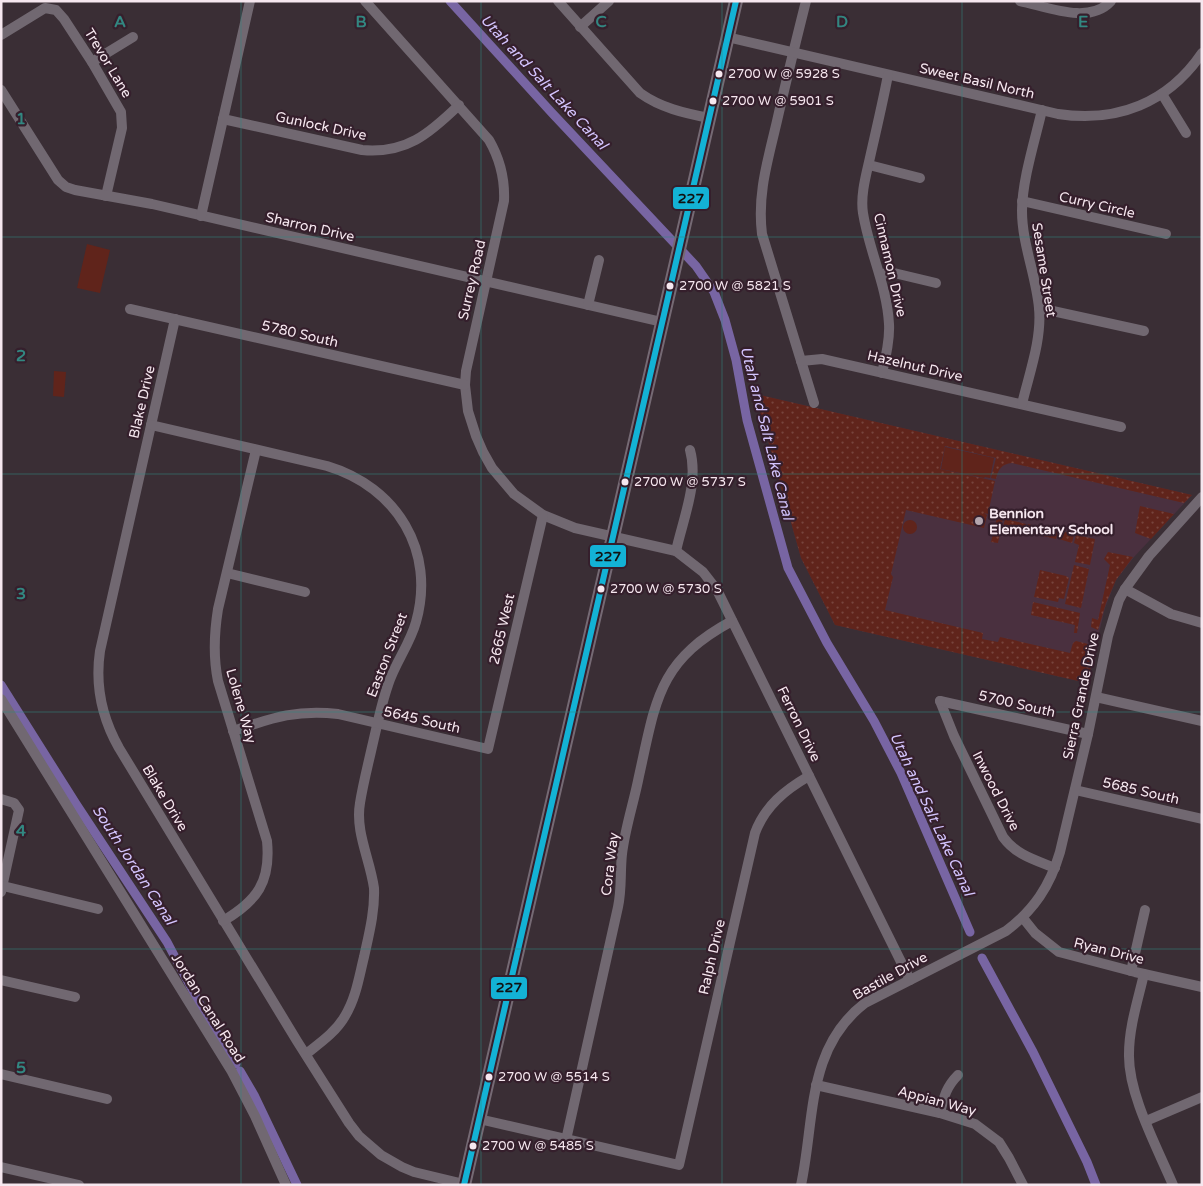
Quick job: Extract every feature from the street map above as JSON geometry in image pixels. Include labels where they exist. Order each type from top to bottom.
[{"type":"main road","points":[[464,1184],[736,1]]},
{"type":"street","points":[[201,216],[250,1]]},
{"type":"street","name":"Surrey Road","points":[[365,1],[489,140],[500,162],[504,189],[502,212],[468,358],[465,385],[468,411],[476,436],[492,468],[514,494],[543,515],[575,528],[612,536]]},
{"type":"street","points":[[558,1],[629,82],[648,98],[667,108],[709,118]]},
{"type":"street","points":[[580,27],[609,1]]},
{"type":"street","points":[[806,1],[763,178],[760,207],[762,234],[814,404]]},
{"type":"street","points":[[1020,1],[1076,14],[1096,12],[1106,7],[1111,1]]},
{"type":"street","name":"Trevor Lane","points":[[1,35],[40,10],[50,8],[60,13],[92,62],[119,107],[122,122],[106,196]]},
{"type":"street","points":[[92,62],[133,37]]},
{"type":"street","name":"Sweet Basil North","points":[[728,37],[1078,117],[1102,116],[1136,108],[1162,94],[1182,77],[1202,53]]},
{"type":"street","name":"Cinnamon Drive","points":[[882,373],[890,325],[887,303],[863,213],[864,189],[888,75]]},
{"type":"street","name":"Sharron Drive","points":[[1,90],[58,180],[70,188],[152,204],[662,322]]},
{"type":"street","points":[[1162,94],[1186,133]]},
{"type":"street","name":"Gunlock Drive","points":[[223,119],[375,152],[394,149],[412,143],[432,131],[459,105]]},
{"type":"street","name":"Sesame Street","points":[[1022,404],[1039,330],[1039,308],[1035,280],[1024,236],[1022,201],[1042,110]]},
{"type":"street","points":[[869,165],[920,178]]},
{"type":"street","name":"Curry Circle","points":[[1022,201],[1166,234]]},
{"type":"street","points":[[588,305],[599,260]]},
{"type":"street","points":[[880,274],[894,273],[936,283]]},
{"type":"street","points":[[1039,308],[1144,331]]},
{"type":"street","name":"5780 South","points":[[130,309],[465,385]]},
{"type":"street","name":"Blake Drive","points":[[175,319],[100,651],[98,671],[101,703],[106,721],[119,748],[223,921],[349,1123],[371,1148],[402,1168],[464,1184]]},
{"type":"street","name":"Hazelnut Drive","points":[[801,361],[822,359],[1121,427]]},
{"type":"street","name":"Easton Street","points":[[152,425],[327,466],[348,473],[376,490],[388,502],[407,528],[420,566],[420,603],[413,629],[388,683],[358,814],[361,837],[375,898],[370,930],[356,990],[345,1018],[335,1030],[306,1054]]},
{"type":"street","name":"Lolene Way","points":[[223,921],[250,902],[256,895],[264,879],[268,856],[267,841],[218,681],[214,656],[215,632],[227,573],[256,450]]},
{"type":"street","points":[[676,551],[694,475],[694,462],[690,450]]},
{"type":"street","name":"Sierra Grande Drive","points":[[1023,918],[1044,891],[1055,868],[1088,734],[1108,636],[1115,612],[1125,589],[1149,556],[1202,497]]},
{"type":"street","name":"2665 West","points":[[488,749],[543,515]]},
{"type":"street","name":"Ferron Drive","points":[[612,536],[676,551],[694,564],[711,582],[910,980]]},
{"type":"street","points":[[227,573],[305,592]]},
{"type":"street","points":[[1125,589],[1171,614],[1202,623]]},
{"type":"street","name":"Cora Way","points":[[566,1140],[618,907],[622,885],[623,846],[656,706],[667,679],[682,657],[707,635],[732,621]]},
{"type":"street","points":[[1096,697],[1202,721]]},
{"type":"street","name":"Jordan Canal Road","points":[[1,699],[231,1070],[255,1116],[286,1185]]},
{"type":"street","name":"5700 South","points":[[940,701],[1088,734]]},
{"type":"street","name":"Inwood Drive","points":[[940,701],[954,736],[1003,837],[1020,854],[1055,868]]},
{"type":"street","name":"5645 South","points":[[233,731],[271,718],[307,712],[338,714],[488,749]]},
{"type":"street","name":"Ralph Drive","points":[[566,1140],[679,1166],[755,833],[762,818],[777,798],[809,776]]},
{"type":"street","name":"5685 South","points":[[1074,790],[1202,819]]},
{"type":"street","points":[[1,799],[11,801],[17,805],[19,810],[2,889],[98,908]]},
{"type":"street","points":[[1131,971],[1145,910]]},
{"type":"street","name":"Bastile Drive","points":[[801,1185],[807,1154],[809,1124],[822,1060],[840,1027],[865,1003],[992,939],[1023,918]]},
{"type":"street","name":"Ryan Drive","points":[[1023,918],[1035,933],[1059,952],[1202,987]]},
{"type":"street","points":[[1144,974],[1132,1025],[1128,1055],[1129,1068],[1134,1092],[1173,1185]]},
{"type":"street","points":[[1,980],[74,997]]},
{"type":"street","points":[[1,1074],[107,1099]]},
{"type":"street","points":[[940,1114],[950,1083],[958,1075]]},
{"type":"street","name":"Appian Way","points":[[816,1085],[975,1124],[999,1142],[1010,1158],[1023,1185]]},
{"type":"street","points":[[1146,1121],[1202,1098]]},
{"type":"street","points":[[479,1119],[566,1140]]},
{"type":"street","points":[[1,1167],[79,1185]]},
{"type":"shaded area","points":[[87,244],[110,250],[100,293],[77,288]]},
{"type":"shaded area","points":[[54,371],[66,372],[64,397],[53,396]]},
{"type":"shaded area","name":"Bennion Elementary School","points":[[755,394],[1192,495],[1134,557],[1116,580],[1105,608],[1087,683],[835,625],[801,558]]},
{"type":"shaded area","points":[[755,394],[1192,495],[1184,503],[1012,463],[1001,468],[996,479],[991,478],[996,458],[945,446],[940,469],[995,481],[988,514],[984,513],[987,515],[984,528],[906,510],[891,574],[893,577],[885,610],[983,633],[982,639],[998,642],[1000,637],[1070,653],[1073,643],[1076,641],[1096,646],[1087,683],[835,625],[801,558]]},
{"type":"shaded area","points":[[945,447],[994,458],[990,478],[941,469]]},
{"type":"shaded area","points":[[1140,506],[1174,514],[1151,539],[1135,533]]},
{"type":"shaded area","points":[[997,517],[1003,518],[998,543],[991,542]]},
{"type":"shaded area","points":[[1005,519],[1026,524],[1024,532],[1003,527]]},
{"type":"shaded area","points":[[910,520],[915,522],[917,527],[915,532],[910,534],[905,532],[903,527],[905,522]]},
{"type":"shaded area","points":[[1028,524],[1058,531],[1056,539],[1026,532]]},
{"type":"shaded area","points":[[1061,531],[1074,534],[1072,543],[1059,539]]},
{"type":"shaded area","points":[[1076,535],[1095,539],[1090,565],[1075,562],[1079,545],[1074,543]]},
{"type":"shaded area","points":[[1108,552],[1133,557],[1116,580],[1106,603],[1098,630],[1091,627],[1092,618],[1098,620],[1110,565],[1104,559]]},
{"type":"shaded area","points":[[1074,565],[1089,569],[1081,608],[1065,604]]},
{"type":"shaded area","points":[[1040,570],[1069,578],[1064,599],[1059,598],[1058,602],[1034,597]]},
{"type":"shaded area","points":[[1033,602],[1080,613],[1077,633],[1074,633],[1075,625],[1031,615]]},
{"type":"waterway","name":"Utah and Salt Lake Canal","points":[[450,1],[696,266],[714,292],[725,320],[736,360],[747,420],[788,568],[827,643],[874,721],[901,773],[970,932]]},
{"type":"waterway","name":"South Jordan Canal","points":[[1,685],[76,804],[167,942],[205,1014],[236,1064]]},
{"type":"waterway","name":"Utah and Salt Lake Canal","points":[[982,958],[1033,1052],[1087,1162],[1096,1185]]},
{"type":"waterway","name":"South Jordan Canal","points":[[240,1071],[254,1095],[297,1185]]},
{"type":"transit line","name":"227","points":[[464,1185],[736,1]]},
{"type":"place","name":"2700 W @ 5928 S","points":[[719,74]]},
{"type":"place","name":"2700 W @ 5901 S","points":[[713,101]]},
{"type":"place","name":"2700 W @ 5821 S","points":[[670,286]]},
{"type":"place","name":"2700 W @ 5737 S","points":[[625,482]]},
{"type":"place","name":"Bennion Elementary School","points":[[979,521]]},
{"type":"place","name":"2700 W @ 5730 S","points":[[601,589]]},
{"type":"place","name":"2700 W @ 5514 S","points":[[489,1077]]},
{"type":"place","name":"2700 W @ 5485 S","points":[[473,1146]]}]
